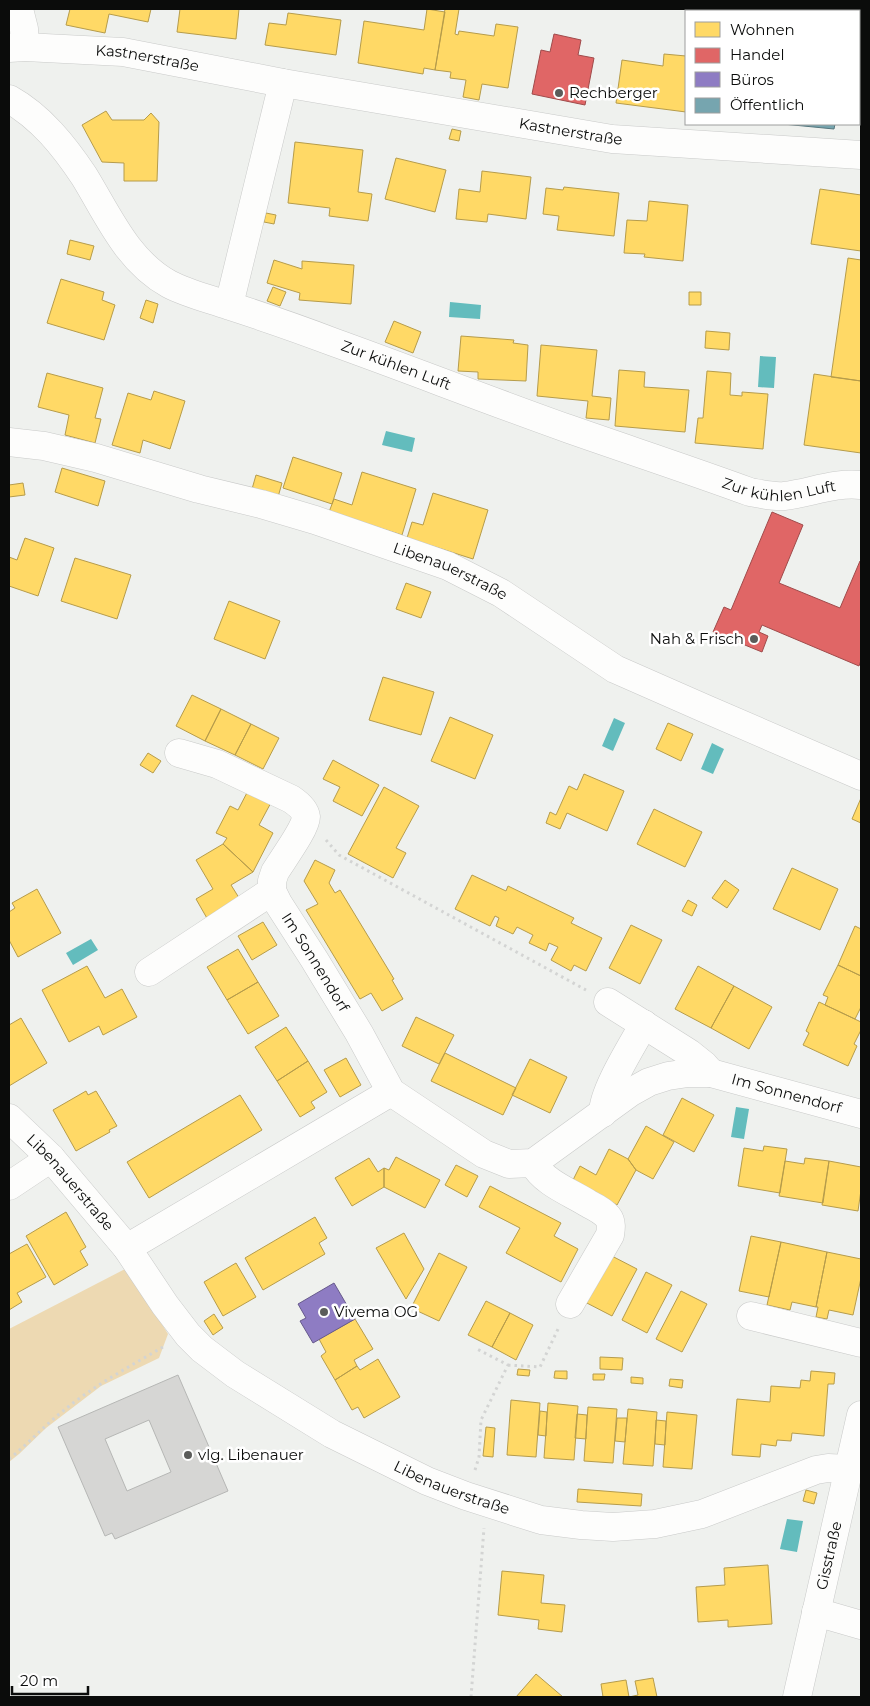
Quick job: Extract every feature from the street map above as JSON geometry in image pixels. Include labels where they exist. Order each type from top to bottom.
[{"type":"street","points":[[17,48],[24,29],[19,9]]},
{"type":"street","name":"Kastnerstraße","points":[[17,48],[123,52],[283,82],[612,139],[861,155]]},
{"type":"street","points":[[229,305],[283,82]]},
{"type":"street","name":"Zur kühlen Luft","points":[[9,100],[41,123],[64,147],[118,233],[137,259],[169,284],[750,492],[768,496],[783,496],[838,485],[861,484]]},
{"type":"street","name":"Libenauerstraße","points":[[9,442],[44,446],[96,458],[199,489],[262,504],[315,520],[448,566],[501,593],[616,669],[861,776]]},
{"type":"street","points":[[148,972],[272,891],[272,881],[275,872],[306,824],[305,813],[299,804],[291,798],[217,764],[180,753]]},
{"type":"street","name":"Im Sonnendorf","points":[[272,891],[349,1017],[391,1092],[484,1154],[509,1164],[533,1163],[631,1092],[649,1082],[668,1076],[688,1073],[711,1073],[861,1114]]},
{"type":"street","name":"Im Sonnendorf","points":[[608,1002],[689,1053],[711,1073]]},
{"type":"street","points":[[603,1113],[603,1104],[608,1092],[644,1024]]},
{"type":"street","points":[[127,1248],[391,1092]]},
{"type":"street","name":"Libenauerstraße","points":[[9,1118],[51,1158],[127,1248],[188,1335],[202,1349],[218,1362],[332,1434],[427,1481],[541,1520],[599,1527],[655,1524],[702,1514],[816,1470],[828,1468],[848,1470]]},
{"type":"street","points":[[9,1186],[51,1158]]},
{"type":"street","points":[[533,1163],[538,1172],[549,1180],[599,1209],[608,1217],[611,1224],[610,1235],[570,1304]]},
{"type":"street","points":[[751,1316],[861,1343]]},
{"type":"street","name":"Gisstraße","points":[[797,1697],[848,1470],[858,1443],[861,1415]]},
{"type":"street","points":[[816,1612],[861,1625]]},
{"type":"path","points":[[306,824],[317,830],[339,855],[608,1002]]},
{"type":"path","points":[[475,1348],[508,1365],[540,1367],[570,1304]]},
{"type":"path","points":[[9,1459],[76,1401],[133,1364],[188,1335]]},
{"type":"path","points":[[471,1697],[476,1499],[481,1420],[508,1365]]},
{"type":"shaded area","points":[[127,1268],[168,1334],[159,1358],[101,1386],[46,1428],[9,1462],[9,1329]]},
{"type":"water","points":[[450,302],[481,305],[480,319],[449,317]]},
{"type":"water","points":[[760,356],[776,357],[774,388],[758,387]]},
{"type":"water","points":[[386,431],[415,438],[412,452],[382,445]]},
{"type":"water","points":[[614,718],[625,723],[613,751],[602,746]]},
{"type":"water","points":[[712,743],[724,749],[713,774],[701,769]]},
{"type":"water","points":[[91,939],[98,950],[73,965],[66,953]]},
{"type":"water","points":[[736,1107],[749,1109],[744,1139],[731,1137]]},
{"type":"water","points":[[787,1519],[803,1521],[797,1552],[780,1549]]},
{"type":"building: Wohnen","points":[[70,9],[151,9],[148,22],[109,14],[105,33],[66,25]]},
{"type":"building: Wohnen","points":[[180,9],[239,9],[236,39],[177,32]]},
{"type":"building: Wohnen","points":[[427,9],[445,12],[435,70],[424,68],[423,74],[358,63],[364,21],[424,30]]},
{"type":"building: Wohnen","points":[[445,9],[459,9],[455,34],[458,35],[459,31],[494,36],[496,24],[518,27],[508,88],[482,84],[479,100],[463,97],[466,80],[450,78],[451,72],[435,70]]},
{"type":"building: Wohnen","points":[[288,13],[341,20],[336,55],[265,45],[269,23],[286,25]]},
{"type":"building: Wohnen","points":[[664,54],[685,56],[685,112],[616,103],[622,60],[663,66]]},
{"type":"building: Wohnen","points":[[106,111],[112,120],[144,120],[151,113],[159,122],[157,181],[124,181],[124,163],[102,162],[82,125]]},
{"type":"building: Wohnen","points":[[452,129],[461,131],[459,141],[449,139]]},
{"type":"building: Wohnen","points":[[295,142],[363,150],[358,192],[372,194],[368,221],[329,216],[330,208],[288,203]]},
{"type":"building: Wohnen","points":[[396,158],[446,170],[435,212],[385,199]]},
{"type":"building: Wohnen","points":[[482,171],[531,177],[526,219],[488,214],[487,222],[456,219],[459,189],[480,192]]},
{"type":"building: Wohnen","points":[[564,187],[619,193],[614,236],[557,230],[559,216],[543,214],[546,188],[563,190]]},
{"type":"building: Wohnen","points":[[820,189],[861,195],[861,251],[811,244]]},
{"type":"building: Wohnen","points":[[649,201],[688,205],[683,261],[644,257],[645,254],[624,253],[627,220],[647,221]]},
{"type":"building: Wohnen","points":[[266,213],[276,215],[274,224],[264,222]]},
{"type":"building: Wohnen","points":[[70,240],[94,246],[90,260],[67,254]]},
{"type":"building: Wohnen","points":[[848,258],[861,260],[861,381],[831,377]]},
{"type":"building: Wohnen","points":[[274,260],[302,269],[302,261],[354,265],[351,304],[299,300],[300,293],[267,283]]},
{"type":"building: Wohnen","points":[[61,279],[104,292],[102,300],[115,305],[104,340],[47,323]]},
{"type":"building: Wohnen","points":[[273,287],[286,292],[280,306],[267,301]]},
{"type":"building: Wohnen","points":[[689,292],[701,292],[701,305],[689,305]]},
{"type":"building: Wohnen","points":[[146,300],[158,304],[153,323],[140,318]]},
{"type":"building: Wohnen","points":[[394,321],[421,332],[413,353],[385,342]]},
{"type":"building: Wohnen","points":[[706,331],[730,333],[729,350],[705,348]]},
{"type":"building: Wohnen","points":[[461,336],[514,340],[513,343],[528,345],[526,381],[478,379],[478,372],[458,371]]},
{"type":"building: Wohnen","points":[[541,345],[597,350],[592,396],[611,398],[609,420],[586,418],[588,401],[537,396]]},
{"type":"building: Wohnen","points":[[619,370],[645,372],[644,387],[689,390],[685,432],[615,426]]},
{"type":"building: Wohnen","points":[[707,371],[731,373],[730,395],[742,396],[742,392],[768,394],[763,449],[695,443],[698,418],[703,418]]},
{"type":"building: Wohnen","points":[[47,373],[103,388],[95,418],[101,419],[95,443],[65,435],[69,415],[38,407]]},
{"type":"building: Wohnen","points":[[814,374],[861,381],[861,453],[804,445]]},
{"type":"building: Wohnen","points":[[154,391],[185,401],[170,449],[143,440],[140,453],[112,445],[128,393],[151,400]]},
{"type":"building: Wohnen","points":[[293,457],[342,473],[332,504],[283,488]]},
{"type":"building: Wohnen","points":[[62,468],[105,481],[98,506],[55,492]]},
{"type":"building: Wohnen","points":[[362,472],[416,489],[402,535],[329,512],[334,499],[352,505]]},
{"type":"building: Wohnen","points":[[256,475],[282,483],[278,497],[252,489]]},
{"type":"building: Wohnen","points":[[23,483],[25,495],[9,497],[9,485]]},
{"type":"building: Wohnen","points":[[433,493],[488,510],[473,559],[407,538],[412,522],[423,525]]},
{"type":"building: Wohnen","points":[[25,538],[54,548],[38,596],[9,586],[9,557],[17,560]]},
{"type":"building: Wohnen","points":[[75,558],[131,575],[117,619],[61,601]]},
{"type":"building: Wohnen","points":[[406,583],[431,592],[421,618],[396,609]]},
{"type":"building: Wohnen","points":[[229,601],[280,621],[265,659],[214,639]]},
{"type":"building: Wohnen","points":[[383,677],[434,692],[421,735],[369,720]]},
{"type":"building: Wohnen","points":[[192,695],[221,709],[205,741],[176,726]]},
{"type":"building: Wohnen","points":[[221,709],[251,724],[235,755],[205,741]]},
{"type":"building: Wohnen","points":[[450,717],[493,735],[475,779],[431,761]]},
{"type":"building: Wohnen","points":[[668,723],[693,734],[681,761],[656,749]]},
{"type":"building: Wohnen","points":[[251,724],[279,738],[263,769],[235,755]]},
{"type":"building: Wohnen","points":[[148,753],[161,761],[153,773],[140,765]]},
{"type":"building: Wohnen","points":[[333,760],[379,785],[362,816],[333,801],[340,787],[323,779]]},
{"type":"building: Wohnen","points":[[584,774],[624,791],[607,831],[567,813],[560,829],[546,823],[550,812],[556,815],[569,786],[577,790]]},
{"type":"building: Wohnen","points":[[251,785],[274,797],[259,825],[273,833],[253,872],[223,844],[227,838],[216,833],[230,806],[238,810]]},
{"type":"building: Wohnen","points":[[384,787],[419,806],[396,848],[406,853],[393,878],[348,854]]},
{"type":"building: Wohnen","points":[[861,798],[861,823],[852,819]]},
{"type":"building: Wohnen","points":[[654,809],[702,832],[685,867],[637,844]]},
{"type":"building: Wohnen","points":[[223,844],[253,872],[231,885],[241,901],[208,920],[196,899],[213,889],[196,860]]},
{"type":"building: Wohnen","points":[[315,860],[335,870],[329,883],[335,893],[340,890],[394,979],[392,980],[403,999],[382,1011],[371,993],[360,999],[306,910],[318,904],[304,881]]},
{"type":"building: Wohnen","points":[[792,868],[838,889],[820,930],[773,909]]},
{"type":"building: Wohnen","points":[[472,875],[506,891],[508,886],[574,918],[571,923],[602,938],[586,971],[574,965],[571,971],[551,960],[558,947],[549,943],[546,951],[529,943],[533,935],[517,927],[513,934],[496,926],[499,918],[495,916],[490,926],[455,909]]},
{"type":"building: Wohnen","points":[[725,880],[739,890],[727,908],[712,898]]},
{"type":"building: Wohnen","points":[[37,889],[61,933],[18,957],[9,940],[9,912],[15,908],[12,903]]},
{"type":"building: Wohnen","points":[[688,900],[697,905],[692,916],[682,911]]},
{"type":"building: Wohnen","points":[[263,922],[277,945],[252,960],[238,936]]},
{"type":"building: Wohnen","points":[[631,925],[662,940],[640,984],[609,968]]},
{"type":"building: Wohnen","points":[[855,926],[861,929],[861,976],[838,965]]},
{"type":"building: Wohnen","points":[[238,949],[258,982],[227,1000],[207,967]]},
{"type":"building: Wohnen","points":[[838,965],[861,976],[861,1007],[855,1019],[825,1005],[828,997],[823,995]]},
{"type":"building: Wohnen","points":[[87,966],[105,998],[122,989],[137,1017],[103,1035],[99,1026],[69,1042],[42,990]]},
{"type":"building: Wohnen","points":[[698,966],[734,986],[711,1028],[675,1009]]},
{"type":"building: Wohnen","points":[[258,982],[279,1016],[248,1034],[227,1000]]},
{"type":"building: Wohnen","points":[[734,986],[772,1007],[749,1049],[711,1028]]},
{"type":"building: Wohnen","points":[[819,1002],[861,1022],[861,1030],[854,1044],[857,1046],[848,1066],[803,1045],[809,1033],[806,1031]]},
{"type":"building: Wohnen","points":[[416,1017],[454,1035],[439,1064],[402,1046]]},
{"type":"building: Wohnen","points":[[21,1018],[47,1063],[9,1086],[9,1025]]},
{"type":"building: Wohnen","points":[[286,1027],[308,1061],[277,1081],[255,1047]]},
{"type":"building: Wohnen","points":[[445,1053],[516,1088],[503,1115],[431,1081]]},
{"type":"building: Wohnen","points":[[346,1058],[361,1085],[340,1097],[324,1070]]},
{"type":"building: Wohnen","points":[[530,1059],[567,1077],[550,1113],[512,1095]]},
{"type":"building: Wohnen","points":[[308,1061],[327,1092],[311,1102],[315,1108],[300,1117],[277,1081]]},
{"type":"building: Wohnen","points":[[86,1091],[88,1095],[96,1091],[117,1126],[76,1151],[53,1110]]},
{"type":"building: Wohnen","points":[[240,1095],[262,1130],[149,1198],[127,1162]]},
{"type":"building: Wohnen","points":[[682,1098],[714,1115],[694,1152],[663,1135]]},
{"type":"building: Wohnen","points":[[646,1126],[674,1142],[653,1179],[636,1170],[628,1159]]},
{"type":"building: Wohnen","points":[[764,1146],[787,1149],[780,1193],[738,1186],[744,1148],[763,1151]]},
{"type":"building: Wohnen","points":[[609,1149],[628,1159],[636,1170],[617,1205],[572,1182],[580,1166],[596,1175]]},
{"type":"building: Wohnen","points":[[396,1157],[440,1180],[425,1208],[384,1187],[384,1168],[389,1170]]},
{"type":"building: Wohnen","points":[[369,1158],[378,1172],[384,1168],[384,1187],[352,1206],[335,1178]]},
{"type":"building: Wohnen","points":[[805,1158],[829,1161],[823,1203],[779,1196],[785,1161],[804,1164]]},
{"type":"building: Wohnen","points":[[829,1161],[861,1167],[861,1190],[858,1211],[822,1205]]},
{"type":"building: Wohnen","points":[[456,1165],[478,1176],[467,1197],[445,1185]]},
{"type":"building: Wohnen","points":[[490,1186],[561,1223],[554,1236],[578,1249],[561,1282],[506,1253],[520,1228],[479,1207]]},
{"type":"building: Wohnen","points":[[66,1212],[86,1247],[80,1251],[88,1265],[54,1285],[26,1236]]},
{"type":"building: Wohnen","points":[[315,1217],[327,1238],[319,1243],[325,1254],[263,1290],[245,1258]]},
{"type":"building: Wohnen","points":[[404,1233],[424,1269],[406,1299],[376,1248]]},
{"type":"building: Wohnen","points":[[751,1236],[781,1242],[769,1297],[739,1291]]},
{"type":"building: Wohnen","points":[[781,1242],[827,1252],[816,1307],[792,1302],[790,1310],[767,1305]]},
{"type":"building: Wohnen","points":[[27,1244],[46,1277],[17,1293],[22,1302],[9,1310],[9,1254]]},
{"type":"building: Wohnen","points":[[827,1252],[861,1259],[861,1278],[853,1315],[829,1310],[827,1319],[816,1317],[818,1307],[816,1307]]},
{"type":"building: Wohnen","points":[[439,1253],[467,1267],[439,1321],[411,1308]]},
{"type":"building: Wohnen","points":[[608,1254],[637,1269],[612,1316],[583,1301]]},
{"type":"building: Wohnen","points":[[236,1263],[256,1297],[223,1316],[204,1282]]},
{"type":"building: Wohnen","points":[[646,1272],[672,1285],[647,1333],[622,1320]]},
{"type":"building: Wohnen","points":[[681,1291],[707,1304],[682,1352],[656,1339]]},
{"type":"building: Wohnen","points":[[486,1301],[510,1313],[492,1347],[468,1335]]},
{"type":"building: Wohnen","points":[[510,1313],[533,1325],[516,1360],[492,1347]]},
{"type":"building: Wohnen","points":[[214,1314],[223,1328],[213,1335],[204,1321]]},
{"type":"building: Wohnen","points":[[355,1319],[373,1349],[354,1360],[357,1366],[335,1380],[321,1356],[326,1352],[319,1339]]},
{"type":"building: Wohnen","points":[[600,1357],[623,1358],[622,1370],[600,1369]]},
{"type":"building: Wohnen","points":[[378,1359],[400,1397],[364,1418],[358,1407],[352,1410],[335,1380],[357,1366],[360,1370]]},
{"type":"building: Wohnen","points":[[518,1369],[530,1370],[529,1376],[517,1375]]},
{"type":"building: Wohnen","points":[[555,1371],[567,1371],[567,1379],[554,1378]]},
{"type":"building: Wohnen","points":[[811,1371],[835,1373],[834,1384],[828,1384],[824,1436],[792,1433],[791,1441],[777,1440],[776,1446],[761,1444],[760,1457],[732,1455],[737,1399],[770,1402],[771,1386],[800,1388],[801,1380],[810,1381]]},
{"type":"building: Wohnen","points":[[593,1374],[605,1374],[604,1380],[593,1380]]},
{"type":"building: Wohnen","points":[[631,1377],[643,1378],[643,1384],[631,1383]]},
{"type":"building: Wohnen","points":[[670,1379],[683,1380],[682,1388],[669,1386]]},
{"type":"building: Wohnen","points":[[511,1400],[540,1403],[536,1457],[507,1455]]},
{"type":"building: Wohnen","points":[[548,1403],[578,1406],[574,1460],[544,1458]]},
{"type":"building: Wohnen","points":[[588,1407],[617,1409],[613,1463],[584,1461]]},
{"type":"building: Wohnen","points":[[628,1409],[657,1412],[653,1466],[623,1464]]},
{"type":"building: Wohnen","points":[[540,1411],[547,1412],[546,1436],[538,1435]]},
{"type":"building: Wohnen","points":[[667,1412],[697,1415],[692,1469],[663,1467]]},
{"type":"building: Wohnen","points":[[577,1414],[587,1415],[586,1439],[575,1438]]},
{"type":"building: Wohnen","points":[[617,1418],[627,1418],[625,1442],[615,1441]]},
{"type":"building: Wohnen","points":[[656,1420],[666,1421],[665,1445],[655,1444]]},
{"type":"building: Wohnen","points":[[486,1427],[495,1428],[493,1457],[483,1456]]},
{"type":"building: Wohnen","points":[[578,1489],[642,1494],[641,1506],[577,1502]]},
{"type":"building: Wohnen","points":[[806,1490],[817,1493],[814,1504],[803,1501]]},
{"type":"building: Wohnen","points":[[768,1565],[772,1624],[728,1627],[728,1620],[698,1622],[696,1587],[725,1585],[724,1568]]},
{"type":"building: Wohnen","points":[[502,1571],[544,1575],[541,1603],[565,1605],[562,1632],[538,1629],[539,1620],[498,1615]]},
{"type":"building: Wohnen","points":[[536,1674],[563,1697],[516,1697]]},
{"type":"building: Wohnen","points":[[653,1678],[657,1697],[629,1697],[638,1695],[635,1681]]},
{"type":"building: Wohnen","points":[[626,1680],[629,1697],[603,1697],[601,1684]]},
{"type":"building: Handel","points":[[554,34],[581,40],[578,55],[594,58],[585,105],[532,94],[541,50],[550,52]]},
{"type":"building: Handel","points":[[772,512],[803,525],[779,583],[840,608],[861,562],[861,660],[859,666],[762,625],[759,632],[768,636],[762,652],[713,632],[724,607],[731,610]]},
{"type":"building: Büros","points":[[334,1283],[355,1319],[313,1343],[300,1321],[306,1318],[298,1304]]},
{"type":"building: Öffentlich","points":[[793,125],[835,125],[834,129]]},
{"type":"building: Sonstige","name":"vlg. Libenauer","points":[[178,1375],[228,1491],[115,1539],[112,1533],[105,1536],[58,1427]],"holes":[[[149,1420],[171,1472],[127,1491],[105,1439]]]},
{"type":"place","name":"Rechberger","points":[[559,93]]},
{"type":"place","name":"Nah & Frisch","points":[[754,639]]},
{"type":"place","name":"Vivema OG","points":[[324,1312]]},
{"type":"place","name":"vlg. Libenauer","points":[[188,1455]]}]
